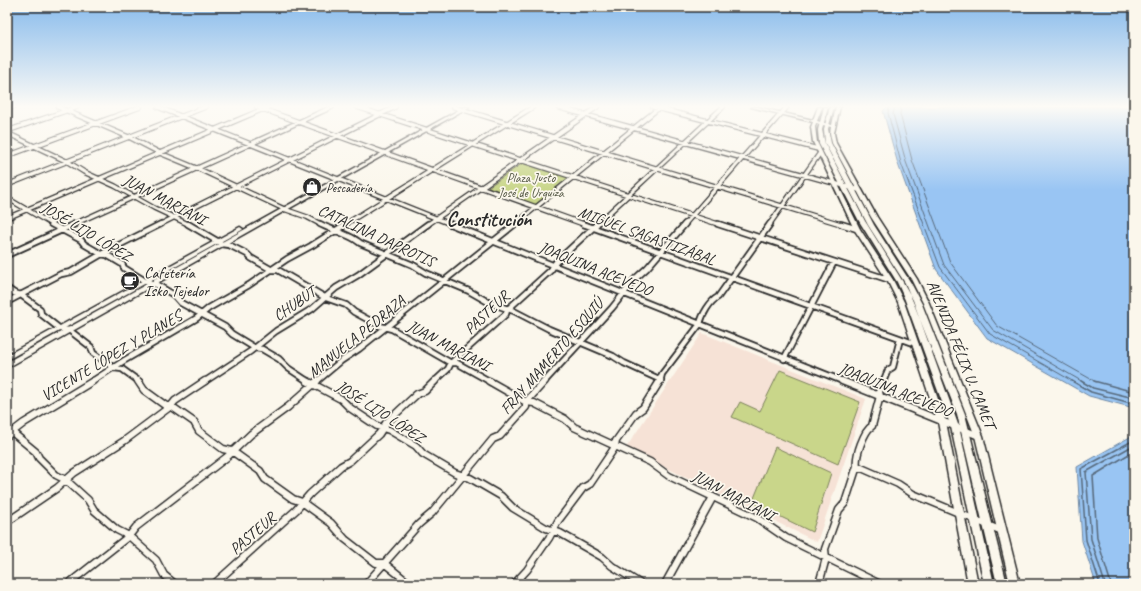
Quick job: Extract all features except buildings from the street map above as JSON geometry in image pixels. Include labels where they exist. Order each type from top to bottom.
[{"type":"main road","points":[[7,358],[148,283],[415,135]]},
{"type":"main road","name":"AVENIDA FÉLIX U. CAMET","points":[[815,135],[813,137],[834,183],[858,229],[890,280],[901,302],[916,344],[942,422],[973,584]]},
{"type":"main road","name":"AVENIDA FÉLIX U. CAMET","points":[[821,135],[822,144],[912,290],[961,414],[1002,584]]},
{"type":"main road","name":"AVENIDA FÉLIX U. CAMET","points":[[832,135],[834,143],[874,216],[921,291],[979,436],[1015,584]]},
{"type":"main road","name":"AVENIDA FÉLIX U. CAMET","points":[[848,187],[862,220],[904,290],[954,427],[988,584]]},
{"type":"main road","points":[[7,365],[148,283]]},
{"type":"street","name":"JUAN MARIANI","points":[[12,135],[65,162],[80,168],[92,176],[135,198],[150,204],[154,208],[194,227],[220,243],[229,245],[247,254],[251,258],[272,270],[278,270],[326,298],[332,299],[352,309],[354,312],[385,328],[392,329],[451,363],[457,363],[483,376],[494,385],[526,402],[534,403],[565,419],[574,427],[650,462],[669,476],[757,518],[766,526],[826,558],[880,584]]},
{"type":"street","points":[[7,156],[65,135]]},
{"type":"street","name":"CATALINA DAPROTIS","points":[[121,135],[282,208],[306,217],[333,231],[356,239],[360,243],[386,255],[393,256],[444,282],[468,290],[477,296],[507,310],[514,311],[579,343],[613,356],[624,364],[661,380]]},
{"type":"street","points":[[7,185],[133,135]]},
{"type":"street","points":[[7,218],[203,135]]},
{"type":"street","name":"JOAQUINA ACEVEDO","points":[[226,135],[335,179],[438,218],[784,359],[979,436]]},
{"type":"street","points":[[7,255],[63,231],[135,198],[140,194],[272,135]]},
{"type":"street","name":"MIGUEL SAGASTIZÁBAL","points":[[333,135],[916,344]]},
{"type":"street","points":[[7,302],[61,274],[71,272],[101,254],[340,135]]},
{"type":"street","points":[[442,135],[890,280]]},
{"type":"street","name":"VICENTE LÓPEZ Y PLANES","points":[[7,436],[24,423],[272,270],[300,250],[311,246],[489,135]]},
{"type":"street","points":[[546,135],[858,229]]},
{"type":"street","name":"CHUBUT","points":[[7,522],[172,406],[175,401],[326,298],[329,294],[350,279],[358,275],[394,248],[558,135]]},
{"type":"street","name":"MANUELA PEDRAZA","points":[[68,584],[129,536],[136,527],[180,492],[190,486],[267,421],[280,414],[350,354],[360,349],[411,306],[419,302],[626,135]]},
{"type":"street","points":[[658,135],[860,190]]},
{"type":"street","name":"PASTEUR","points":[[214,584],[296,510],[302,502],[341,466],[350,461],[379,434],[392,418],[417,394],[425,391],[479,336],[491,328],[506,314],[507,310],[528,290],[533,288],[554,266],[694,135]]},
{"type":"street","points":[[514,584],[527,570],[549,538],[558,521],[584,488],[590,484],[615,447],[616,441],[636,413],[643,408],[661,380],[662,374],[678,350],[686,344],[700,324],[701,318],[714,299],[718,297],[761,238],[805,175],[819,151],[762,135]]},
{"type":"street","name":"FRAY MAMERTO ESQUIÚ","points":[[366,584],[419,524],[432,513],[493,440],[500,436],[521,413],[526,407],[526,402],[623,294],[629,285],[660,253],[762,135]]},
{"type":"street","name":"JOSÉ LIJO LÓPEZ","points":[[7,198],[81,240],[84,244],[101,254],[107,255],[122,264],[124,268],[148,283],[157,285],[174,295],[181,303],[200,315],[206,316],[254,348],[262,349],[279,359],[288,368],[314,385],[341,399],[350,408],[377,426],[389,430],[416,446],[423,454],[455,473],[470,478],[501,496],[513,508],[546,528],[560,533],[602,557],[612,566],[641,584]]},
{"type":"street","points":[[784,359],[834,262]]},
{"type":"street","points":[[7,288],[14,293],[21,295],[40,309],[41,314],[60,329],[69,330],[91,347],[94,353],[114,368],[122,369],[141,384],[144,390],[166,406],[172,406],[194,422],[199,431],[223,449],[232,451],[260,471],[265,479],[293,499],[302,502],[331,523],[345,539],[376,563],[384,563],[410,584]]},
{"type":"street","points":[[819,584],[826,558],[825,549],[839,510],[845,503],[857,466],[856,460],[867,429],[872,426],[880,396],[879,392],[888,370],[893,367],[900,339]]},
{"type":"street","points":[[7,428],[14,432],[36,452],[38,458],[56,475],[66,480],[88,500],[94,510],[117,530],[129,536],[156,560],[164,575],[175,584]]},
{"type":"street","points":[[857,466],[898,484],[913,494],[959,515],[1003,532]]},
{"type":"street","points":[[665,584],[713,497]]},
{"type":"shaded area","points":[[702,333],[866,399],[817,542],[626,448]]},
{"type":"green space","name":"Plaza Justo José de Urquiza","points":[[523,163],[569,177],[535,205],[488,187]]},
{"type":"green space","points":[[780,370],[860,402],[838,464],[732,417],[740,402],[760,411]]},
{"type":"green space","points":[[775,447],[831,473],[812,532],[752,503]]},
{"type":"water","points":[[890,135],[1134,135],[1134,408],[1089,396],[987,338],[936,269],[898,164]]},
{"type":"water","points":[[1134,436],[1134,584],[1096,584],[1082,541],[1077,467]]},
{"type":"place","name":"Pescadería","points":[[312,187]]},
{"type":"place","name":"Cafetería Isko Tejedor","points":[[130,281]]},
{"type":"district","name":"Constitución","points":[[489,219]]}]
